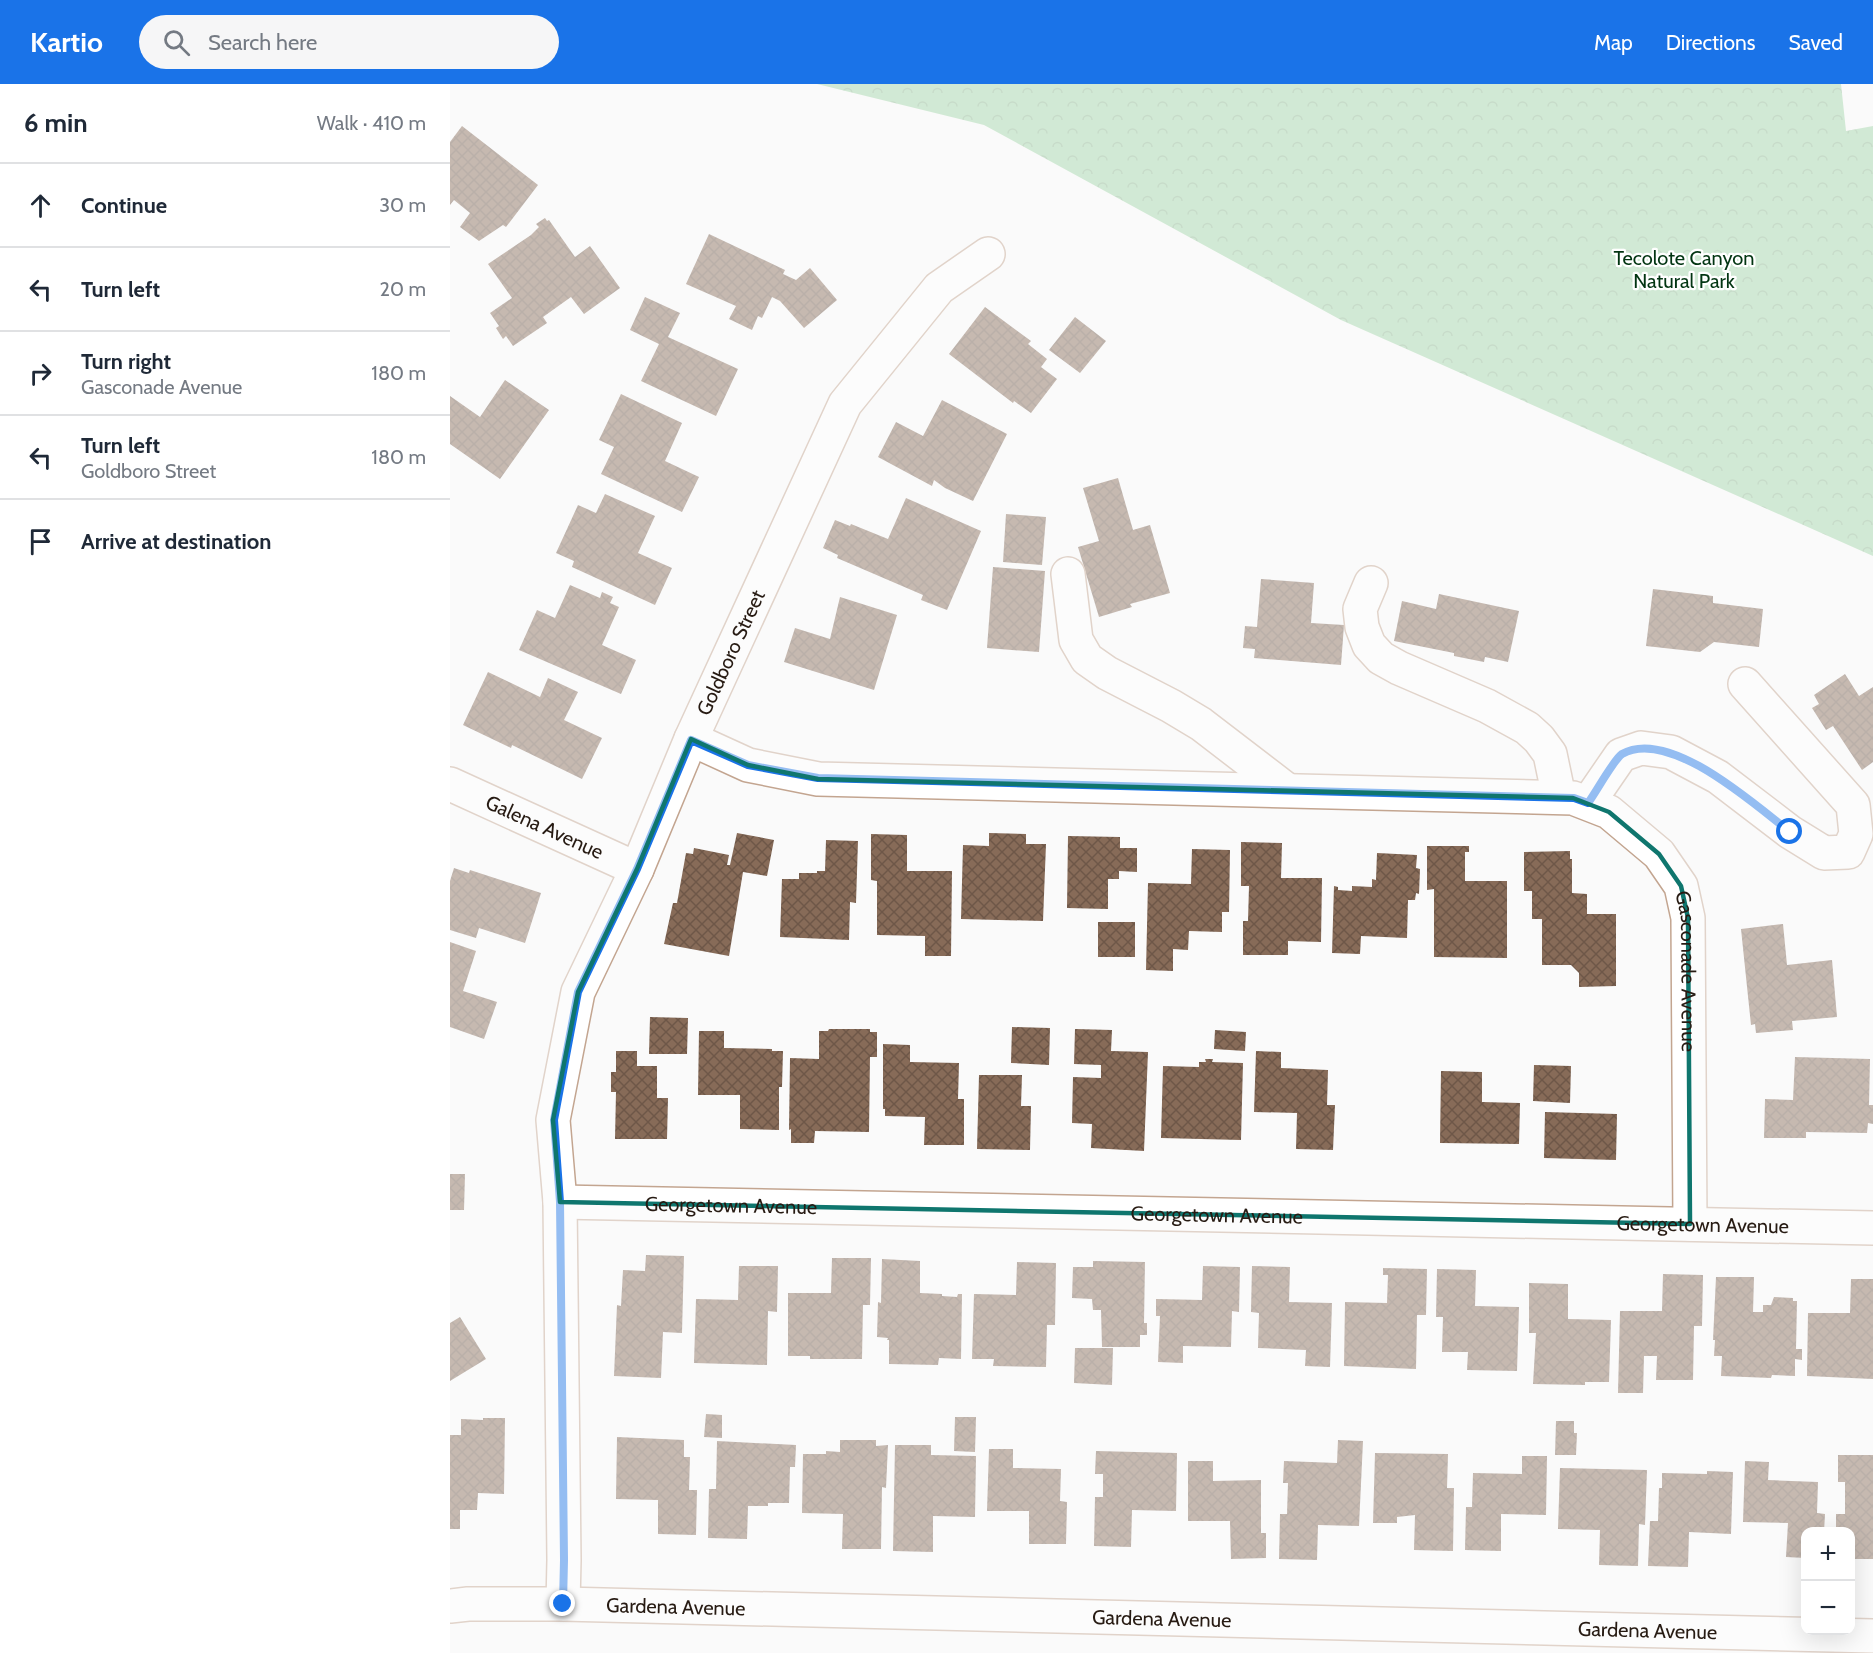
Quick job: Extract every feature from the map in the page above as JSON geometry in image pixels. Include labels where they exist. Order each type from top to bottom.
[{"type":"street","name":"Goldboro Street","points":[[563,1604],[560,1202],[554,1120],[578,992],[637,869],[691,740],[845,404],[939,288],[988,254]]},
{"type":"street","points":[[1068,574],[1076,640],[1087,659],[1107,673],[1172,706],[1201,724],[1287,790]]},
{"type":"street","points":[[1371,583],[1360,609],[1362,627],[1369,645],[1381,658],[1487,706],[1527,728],[1550,754],[1574,800],[1621,755],[1641,748],[1671,752],[1718,777],[1790,832],[1824,853],[1848,852],[1856,834],[1853,806],[1745,684]]},
{"type":"street","name":"Gasconade Avenue","points":[[691,740],[748,765],[818,778],[1574,800],[1610,812],[1659,854],[1681,886],[1688,918],[1690,1224]]},
{"type":"street","name":"Galena Avenue","points":[[450,784],[637,869]]},
{"type":"street","name":"Georgetown Avenue","points":[[560,1202],[1873,1228]]},
{"type":"street","name":"Gardena Avenue","points":[[450,1606],[563,1604],[1873,1636]]},
{"type":"highlighted area","points":[[691,739],[748,765],[818,779],[1573,798],[1609,812],[1659,854],[1681,886],[1688,918],[1690,1224],[560,1202],[553,1120],[578,992],[637,869]]},
{"type":"green space","name":"Tecolote Canyon Natural Park","points":[[817,84],[1841,84],[1846,131],[1873,126],[1873,556],[1341,320],[984,125]]},
{"type":"building","points":[[462,126],[538,185],[506,227],[503,225],[479,241],[460,227],[470,213],[454,200],[450,205],[450,142]]},
{"type":"building","points":[[545,218],[549,220],[575,257],[590,246],[620,288],[584,314],[571,297],[543,317],[547,323],[513,346],[506,336],[503,339],[496,328],[499,326],[490,313],[512,298],[488,264],[531,235],[539,227],[536,224]]},
{"type":"building","points":[[709,234],[785,270],[783,274],[796,280],[810,268],[837,300],[804,328],[780,301],[772,297],[762,318],[758,316],[752,330],[729,319],[736,306],[686,284]]},
{"type":"building","points":[[645,297],[680,313],[668,337],[738,369],[716,416],[641,381],[659,344],[630,330]]},
{"type":"building","points":[[985,307],[1031,341],[1028,344],[1047,359],[1041,367],[1057,379],[1031,413],[1014,401],[1013,403],[949,354]]},
{"type":"building","points":[[1075,317],[1106,341],[1080,373],[1049,350]]},
{"type":"building","points":[[505,380],[549,410],[500,479],[450,444],[450,396],[480,417]]},
{"type":"building","points":[[621,394],[682,423],[665,461],[699,477],[682,512],[601,474],[614,447],[599,440]]},
{"type":"building","points":[[942,400],[1007,434],[973,501],[945,488],[934,480],[932,486],[878,457],[896,422],[923,436]]},
{"type":"building","points":[[1118,478],[1133,530],[1150,525],[1170,593],[1130,604],[1132,607],[1099,617],[1078,547],[1099,541],[1083,488]]},
{"type":"building","points":[[605,494],[655,516],[638,553],[672,568],[655,605],[572,567],[574,561],[556,553],[578,505],[596,513]]},
{"type":"building","points":[[906,498],[981,531],[947,610],[921,600],[923,595],[837,558],[838,555],[823,548],[835,520],[888,539]]},
{"type":"building","points":[[1006,514],[1046,517],[1042,565],[1003,562]]},
{"type":"building","points":[[993,567],[1045,571],[1039,652],[987,648]]},
{"type":"building","points":[[1261,579],[1314,583],[1311,623],[1344,625],[1341,665],[1254,658],[1255,649],[1243,648],[1245,626],[1257,627]]},
{"type":"building","points":[[570,585],[600,598],[602,592],[613,597],[610,603],[619,607],[602,645],[636,660],[621,694],[519,650],[537,610],[555,618]]},
{"type":"building","points":[[1653,589],[1713,596],[1713,603],[1763,609],[1759,647],[1714,642],[1700,652],[1646,646]]},
{"type":"building","points":[[1439,594],[1519,611],[1508,662],[1485,657],[1484,662],[1454,656],[1454,653],[1394,641],[1402,601],[1436,609]]},
{"type":"building","points":[[840,597],[897,615],[874,690],[784,662],[795,628],[830,639]]},
{"type":"building","points":[[488,672],[540,697],[548,678],[578,692],[564,720],[602,738],[582,779],[512,745],[511,748],[463,725]]},
{"type":"building","points":[[1845,674],[1859,696],[1873,687],[1873,762],[1862,770],[1833,726],[1826,730],[1812,708],[1819,704],[1814,695]]},
{"type":"building","points":[[737,833],[774,840],[767,876],[743,872],[729,956],[664,944],[673,903],[677,903],[686,853],[693,854],[694,848],[729,855],[727,865],[730,865]]},
{"type":"building","points":[[989,833],[1026,834],[1026,844],[1046,844],[1043,921],[961,919],[963,845],[989,846]]},
{"type":"building","points":[[871,834],[907,835],[907,871],[952,871],[951,956],[925,956],[925,936],[877,935],[877,881],[871,880]]},
{"type":"building","points":[[1068,836],[1120,837],[1120,848],[1137,848],[1137,872],[1119,871],[1119,879],[1108,879],[1108,909],[1067,908]]},
{"type":"building","points":[[826,840],[858,841],[856,903],[850,902],[849,940],[780,937],[782,879],[799,879],[799,873],[825,871]]},
{"type":"building","points":[[1241,842],[1282,843],[1281,878],[1322,878],[1321,942],[1288,941],[1288,955],[1243,955],[1243,921],[1248,921],[1249,886],[1241,886]]},
{"type":"building","points":[[1427,846],[1469,846],[1469,852],[1465,852],[1465,881],[1507,881],[1507,958],[1434,957],[1434,889],[1427,890]]},
{"type":"building","points":[[1192,849],[1230,850],[1229,912],[1222,912],[1222,932],[1189,931],[1188,950],[1173,949],[1173,971],[1146,970],[1148,883],[1191,884]]},
{"type":"building","points":[[1570,851],[1572,893],[1587,894],[1587,914],[1616,914],[1616,986],[1579,987],[1579,973],[1571,965],[1542,965],[1542,919],[1532,919],[1532,891],[1524,891],[1524,852]]},
{"type":"building","points":[[1377,853],[1417,855],[1416,868],[1420,869],[1419,894],[1416,893],[1415,900],[1408,900],[1407,938],[1361,936],[1360,954],[1332,953],[1334,886],[1338,887],[1338,890],[1352,891],[1352,886],[1372,887],[1372,879],[1376,880]]},
{"type":"building","points":[[454,868],[469,873],[470,870],[541,893],[525,943],[479,928],[476,938],[450,930],[450,881]]},
{"type":"building","points":[[1098,922],[1135,922],[1135,957],[1098,957]]},
{"type":"building","points":[[1783,924],[1787,965],[1832,960],[1837,1017],[1792,1021],[1793,1030],[1756,1033],[1755,1024],[1751,1025],[1741,929]]},
{"type":"building","points":[[450,942],[476,951],[463,991],[497,1002],[484,1039],[450,1027]]},
{"type":"building","points":[[650,1017],[688,1018],[687,1054],[649,1054]]},
{"type":"building","points":[[1012,1027],[1050,1028],[1049,1065],[1011,1063]]},
{"type":"building","points":[[870,1029],[870,1032],[877,1032],[877,1057],[870,1057],[869,1132],[815,1131],[814,1143],[791,1143],[791,1129],[789,1130],[790,1058],[819,1059],[819,1031]]},
{"type":"building","points":[[1075,1029],[1112,1030],[1111,1051],[1148,1052],[1144,1151],[1091,1148],[1092,1124],[1072,1123],[1073,1077],[1101,1078],[1101,1065],[1074,1064]]},
{"type":"building","points":[[1215,1030],[1246,1032],[1245,1051],[1214,1049]]},
{"type":"building","points":[[699,1031],[724,1031],[724,1048],[783,1051],[782,1087],[779,1087],[779,1130],[740,1129],[740,1095],[698,1095]]},
{"type":"building","points":[[883,1044],[910,1045],[910,1062],[959,1063],[958,1099],[964,1099],[964,1145],[924,1145],[925,1117],[885,1116],[885,1109],[883,1109]]},
{"type":"building","points":[[616,1051],[637,1051],[637,1066],[657,1066],[657,1098],[668,1098],[667,1139],[615,1139],[616,1092],[611,1092],[611,1072],[616,1072]]},
{"type":"building","points":[[1256,1051],[1281,1052],[1281,1068],[1328,1070],[1327,1105],[1335,1105],[1333,1150],[1296,1149],[1297,1113],[1254,1112]]},
{"type":"building","points":[[1795,1057],[1870,1059],[1869,1105],[1873,1105],[1873,1124],[1868,1123],[1867,1133],[1806,1132],[1806,1138],[1764,1138],[1765,1099],[1793,1100]]},
{"type":"building","points":[[1205,1059],[1213,1059],[1212,1062],[1243,1063],[1241,1140],[1161,1138],[1163,1066],[1199,1067],[1199,1062],[1206,1062]]},
{"type":"building","points":[[1534,1065],[1571,1066],[1570,1103],[1533,1101]]},
{"type":"building","points":[[1441,1071],[1482,1072],[1482,1102],[1520,1103],[1519,1144],[1440,1143]]},
{"type":"building","points":[[979,1075],[1022,1075],[1021,1106],[1031,1106],[1030,1150],[977,1149]]},
{"type":"building","points":[[1545,1112],[1617,1114],[1616,1160],[1544,1158]]},
{"type":"building","points":[[450,1174],[465,1174],[464,1210],[450,1210]]},
{"type":"building","points":[[646,1255],[684,1256],[682,1333],[663,1332],[661,1378],[614,1376],[617,1305],[621,1306],[623,1270],[645,1271]]},
{"type":"building","points":[[832,1258],[871,1258],[870,1305],[863,1305],[862,1359],[810,1359],[810,1356],[788,1356],[788,1293],[831,1293]]},
{"type":"building","points":[[882,1259],[920,1261],[920,1293],[957,1297],[958,1294],[962,1294],[961,1359],[939,1358],[938,1365],[889,1364],[889,1340],[877,1337],[878,1302],[881,1303]]},
{"type":"building","points":[[1093,1261],[1145,1262],[1144,1323],[1147,1323],[1147,1335],[1140,1335],[1140,1347],[1102,1347],[1101,1310],[1093,1310],[1092,1299],[1072,1298],[1073,1267],[1093,1267]]},
{"type":"building","points":[[1017,1262],[1056,1263],[1055,1325],[1047,1325],[1046,1367],[993,1366],[994,1359],[972,1359],[974,1294],[1016,1295]]},
{"type":"building","points":[[739,1266],[778,1266],[777,1312],[768,1311],[767,1365],[694,1363],[696,1299],[738,1300]]},
{"type":"building","points":[[1203,1266],[1240,1267],[1239,1312],[1232,1311],[1231,1347],[1183,1346],[1183,1363],[1158,1362],[1160,1316],[1156,1316],[1156,1299],[1202,1300]]},
{"type":"building","points":[[1252,1266],[1290,1267],[1289,1302],[1332,1303],[1330,1367],[1305,1366],[1306,1350],[1258,1348],[1259,1313],[1251,1312]]},
{"type":"building","points":[[1383,1268],[1427,1269],[1426,1315],[1417,1315],[1416,1369],[1344,1366],[1345,1302],[1387,1303],[1388,1275],[1383,1275]]},
{"type":"building","points":[[1437,1269],[1476,1270],[1475,1306],[1519,1307],[1517,1371],[1467,1370],[1468,1352],[1442,1352],[1443,1317],[1436,1317]]},
{"type":"building","points":[[1663,1274],[1703,1275],[1702,1326],[1694,1326],[1693,1380],[1656,1380],[1657,1356],[1644,1356],[1643,1393],[1618,1393],[1620,1311],[1662,1311]]},
{"type":"building","points":[[1716,1277],[1754,1277],[1753,1312],[1763,1312],[1763,1305],[1771,1305],[1774,1297],[1793,1298],[1793,1301],[1797,1301],[1796,1349],[1802,1349],[1802,1360],[1795,1359],[1795,1376],[1772,1375],[1771,1378],[1721,1376],[1722,1356],[1714,1356],[1715,1340],[1713,1340]]},
{"type":"building","points":[[1851,1279],[1873,1279],[1873,1379],[1807,1376],[1808,1313],[1850,1313]]},
{"type":"building","points":[[1529,1283],[1568,1284],[1568,1319],[1611,1320],[1609,1382],[1585,1382],[1585,1385],[1533,1384],[1536,1333],[1529,1333]]},
{"type":"building","points":[[460,1317],[486,1359],[450,1381],[450,1323]]},
{"type":"building","points":[[1075,1348],[1113,1348],[1112,1385],[1074,1383]]},
{"type":"building","points":[[706,1414],[722,1415],[722,1438],[704,1437]]},
{"type":"building","points":[[955,1417],[976,1417],[975,1452],[954,1451]]},
{"type":"building","points":[[483,1418],[505,1418],[504,1494],[478,1493],[477,1510],[460,1510],[460,1529],[450,1529],[450,1435],[461,1435],[461,1419],[483,1420]]},
{"type":"building","points":[[1556,1421],[1574,1421],[1574,1433],[1577,1433],[1576,1455],[1555,1455]]},
{"type":"building","points":[[617,1437],[684,1440],[684,1457],[690,1457],[689,1490],[697,1490],[696,1535],[658,1534],[658,1500],[616,1499]]},
{"type":"building","points":[[840,1440],[876,1440],[876,1446],[888,1445],[886,1488],[882,1487],[881,1549],[842,1549],[843,1514],[802,1513],[803,1454],[840,1452]]},
{"type":"building","points":[[1338,1440],[1363,1441],[1359,1526],[1318,1525],[1317,1560],[1279,1559],[1280,1514],[1287,1514],[1288,1483],[1283,1483],[1284,1461],[1337,1463]]},
{"type":"building","points":[[717,1441],[796,1445],[795,1467],[790,1467],[789,1503],[748,1506],[747,1539],[708,1538],[709,1489],[716,1489]]},
{"type":"building","points":[[895,1445],[931,1445],[931,1455],[976,1456],[975,1517],[933,1516],[933,1552],[893,1551]]},
{"type":"building","points":[[989,1449],[1013,1449],[1013,1468],[1061,1469],[1060,1501],[1067,1502],[1066,1544],[1029,1544],[1029,1511],[987,1511]]},
{"type":"building","points":[[1096,1451],[1177,1453],[1176,1511],[1132,1510],[1131,1547],[1094,1546],[1095,1497],[1103,1497],[1103,1474],[1095,1474]]},
{"type":"building","points":[[1375,1453],[1448,1454],[1447,1488],[1454,1488],[1453,1551],[1414,1550],[1415,1515],[1397,1517],[1397,1523],[1373,1523]]},
{"type":"building","points":[[1838,1455],[1873,1455],[1873,1559],[1855,1559],[1855,1527],[1836,1527],[1836,1514],[1845,1514],[1845,1482],[1838,1482]]},
{"type":"building","points":[[1522,1456],[1547,1456],[1546,1515],[1501,1514],[1501,1551],[1465,1550],[1466,1507],[1472,1507],[1473,1473],[1522,1474]]},
{"type":"building","points":[[1188,1461],[1213,1461],[1213,1481],[1261,1480],[1261,1533],[1266,1533],[1266,1558],[1231,1559],[1230,1521],[1188,1521]]},
{"type":"building","points":[[1745,1461],[1769,1462],[1768,1480],[1818,1482],[1817,1513],[1825,1514],[1824,1527],[1801,1527],[1801,1558],[1786,1557],[1788,1523],[1743,1522]]},
{"type":"building","points":[[1560,1468],[1647,1470],[1645,1525],[1639,1524],[1638,1566],[1599,1565],[1600,1530],[1558,1529]]},
{"type":"building","points":[[1707,1471],[1733,1472],[1731,1534],[1689,1532],[1688,1567],[1648,1566],[1650,1521],[1658,1521],[1662,1473],[1707,1474]]},
{"type":"route","points":[[563,1604],[560,1202],[554,1120],[578,992],[637,869],[691,740],[748,765],[818,778],[1574,798],[1588,803],[1621,755],[1641,748],[1671,752],[1718,777],[1790,832]]}]
